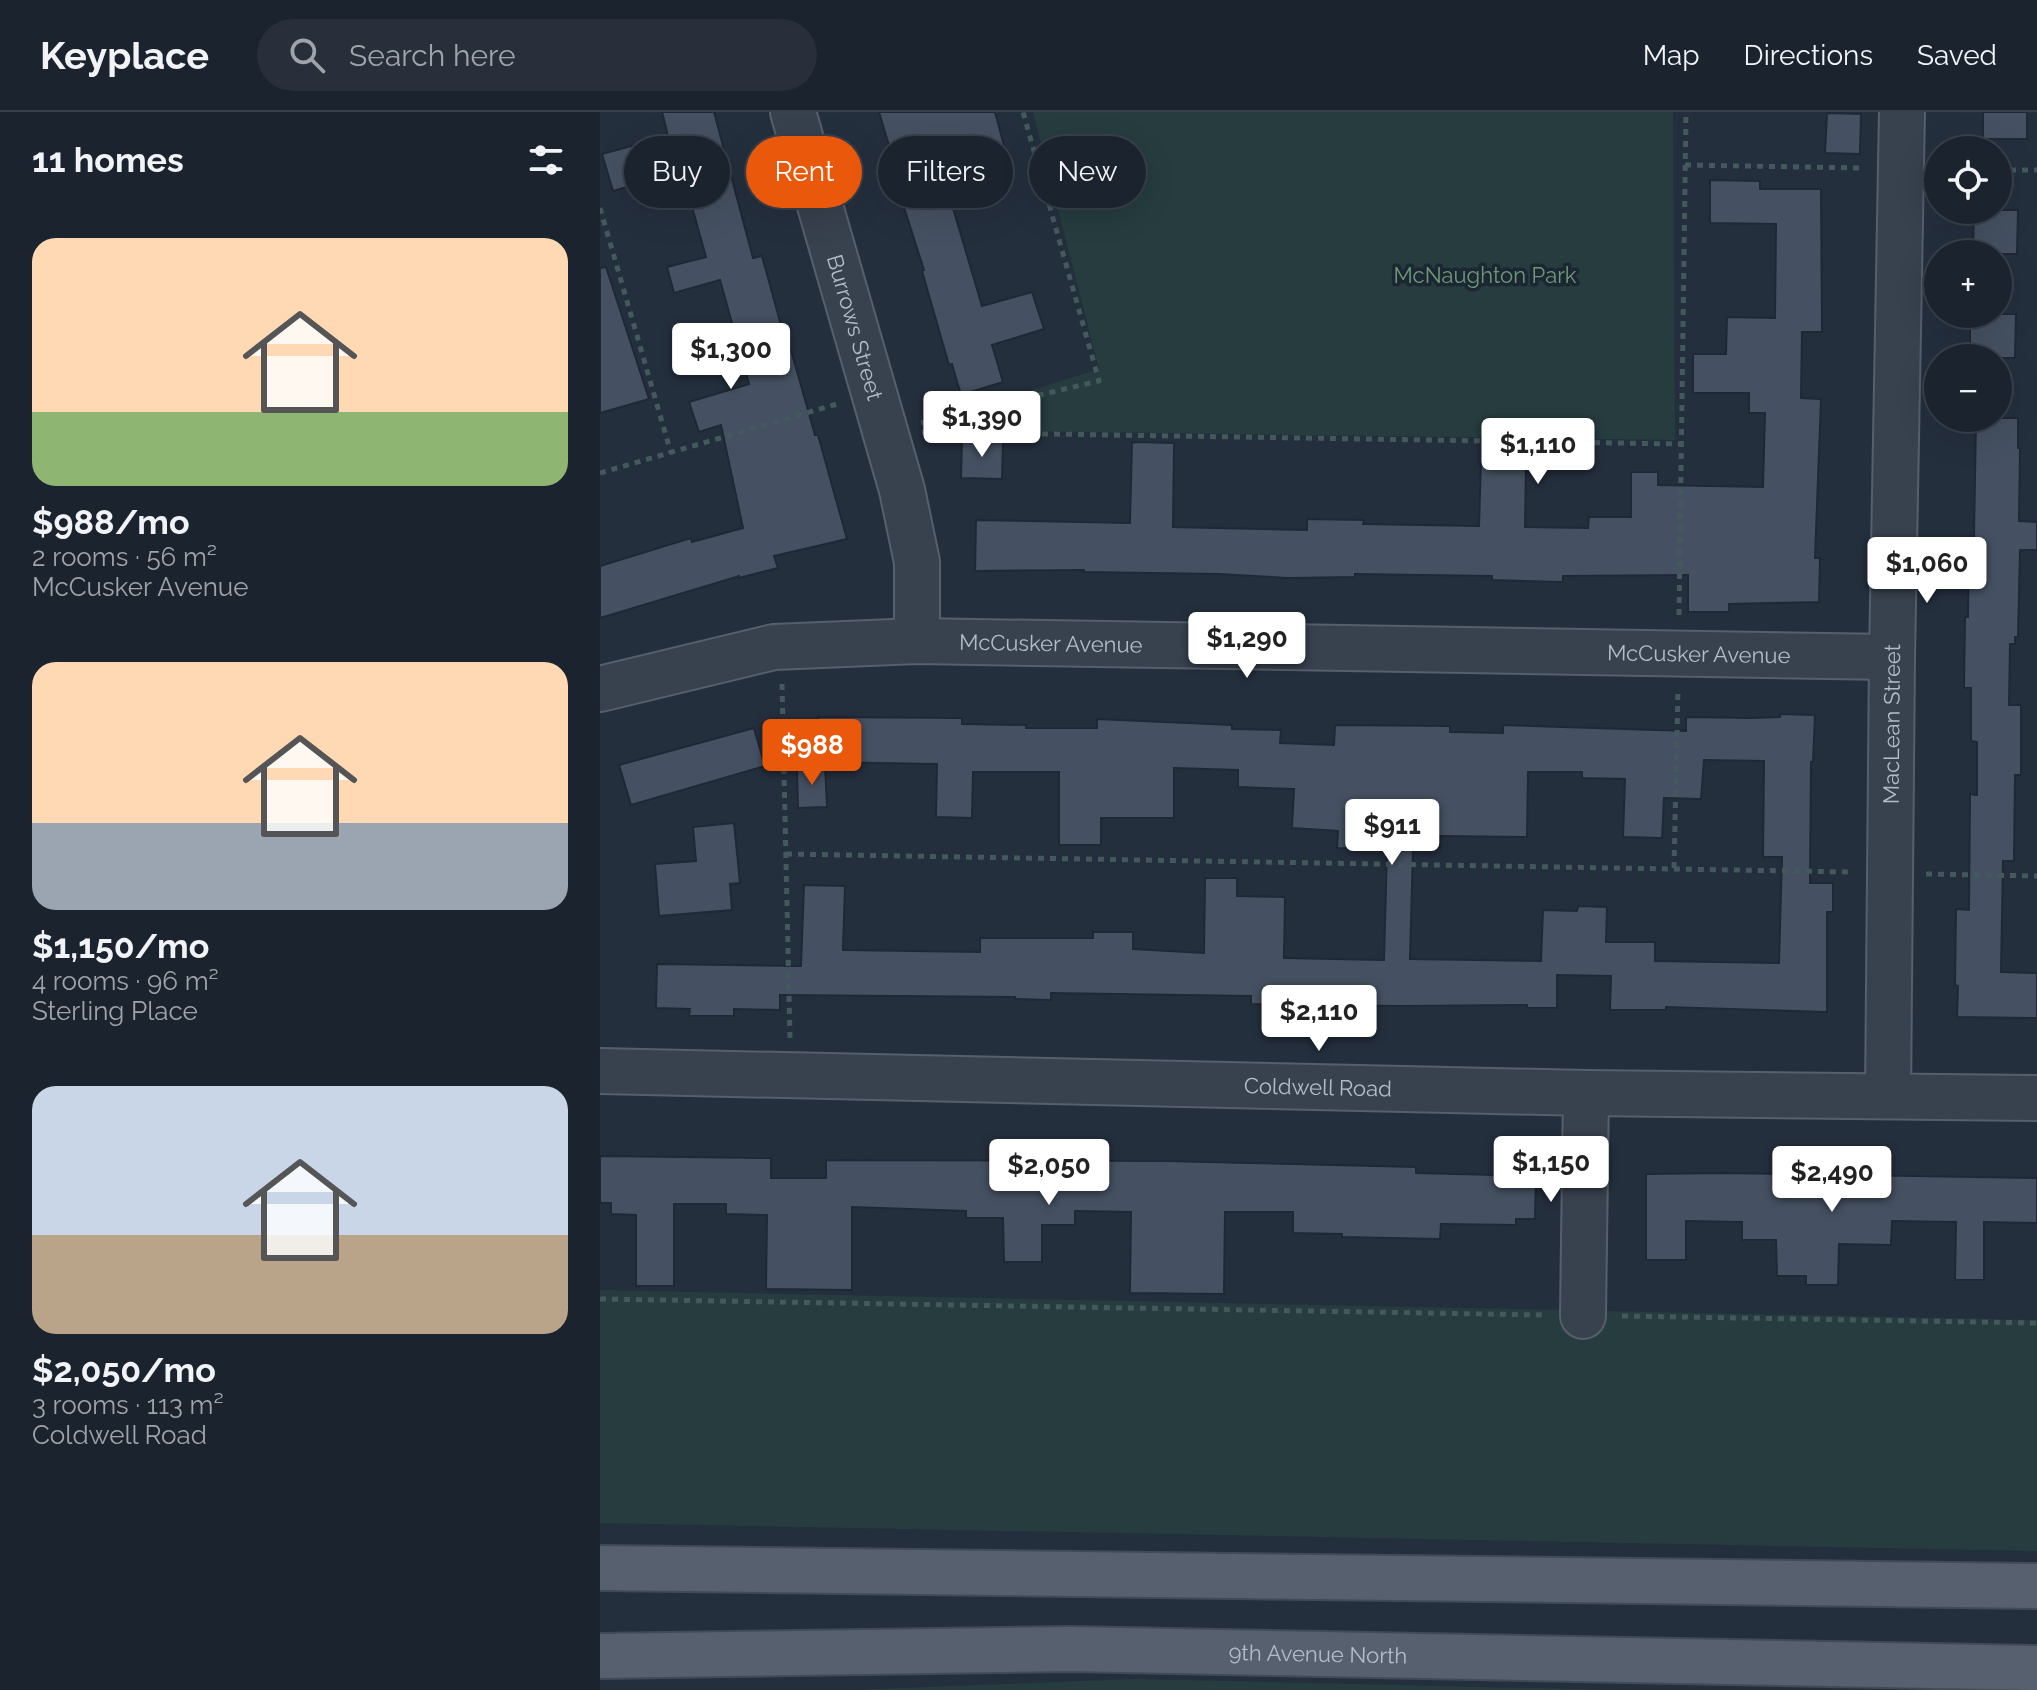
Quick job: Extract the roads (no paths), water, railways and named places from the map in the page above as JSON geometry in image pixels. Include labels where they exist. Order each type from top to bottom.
[{"type":"main road","points":[[600,1568],[2037,1586]]},
{"type":"main road","name":"9th Avenue North","points":[[600,1656],[1071,1649],[2037,1668]]},
{"type":"street","name":"Burrows Street","points":[[793,112],[902,490],[917,562],[917,641]]},
{"type":"street","name":"MacLean Street","points":[[1888,1096],[1902,112]]},
{"type":"street","name":"McCusker Avenue","points":[[600,689],[781,647],[917,641],[1892,657]]},
{"type":"street","name":"Coldwell Road","points":[[600,1071],[1586,1093],[2037,1098]]},
{"type":"street","points":[[1583,1316],[1586,1093]]},
{"type":"park label","name":"McNaughton Park","points":[[1485,275]]}]
